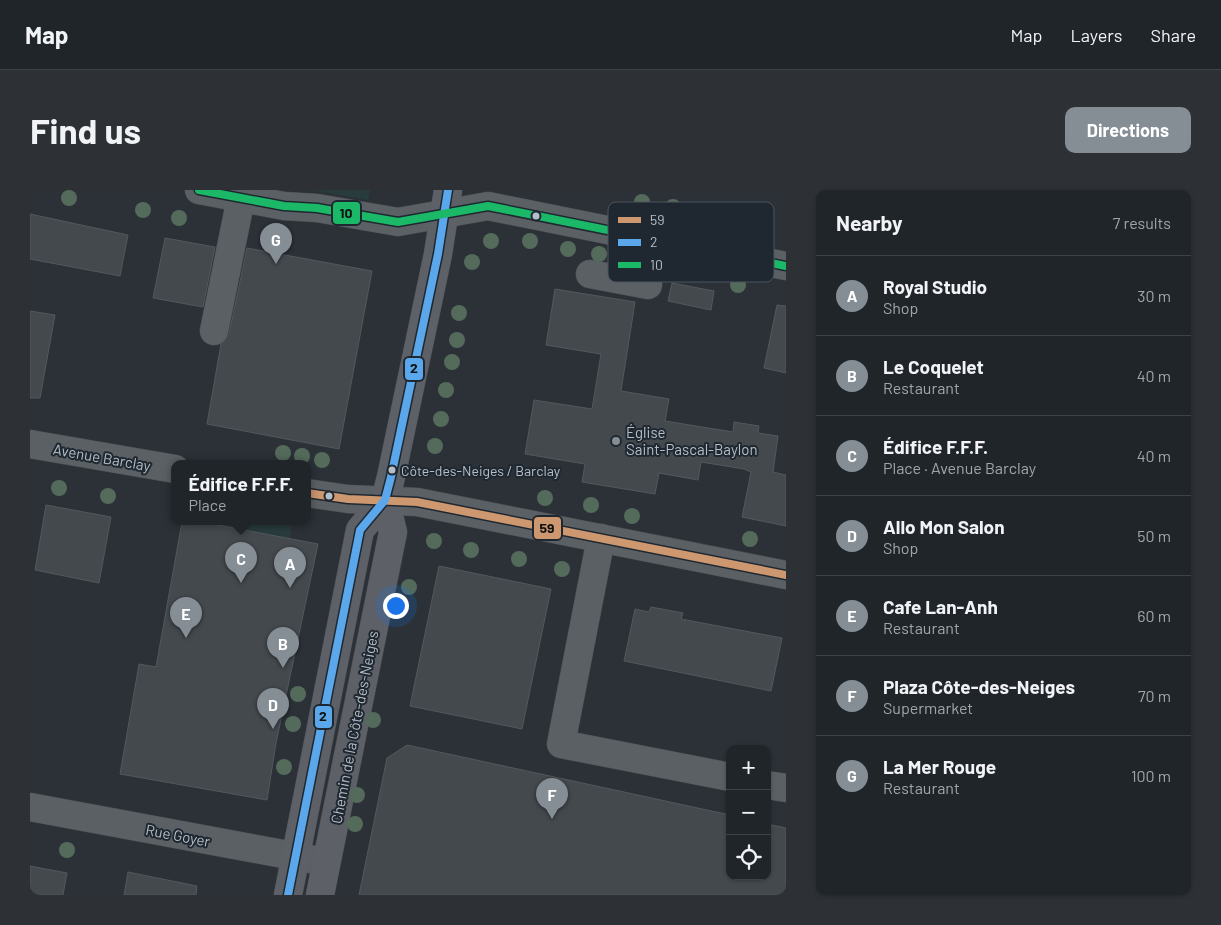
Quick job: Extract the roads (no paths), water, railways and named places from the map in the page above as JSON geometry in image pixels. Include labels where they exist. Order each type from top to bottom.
[{"type":"main road","name":"Chemin de la Côte-des-Neiges","points":[[288,895],[360,530],[385,500],[413,379],[446,202]]},
{"type":"main road","name":"Chemin de la Côte-des-Neiges","points":[[320,895],[393,532],[385,500]]},
{"type":"street","points":[[199,190],[398,222],[446,202],[488,206],[608,230]]},
{"type":"street","points":[[214,331],[241,198]]},
{"type":"street","points":[[590,274],[608,277]]},
{"type":"street","points":[[632,282],[648,285]]},
{"type":"street","name":"Avenue Barclay","points":[[30,444],[171,468]]},
{"type":"street","points":[[311,494],[348,499],[417,502],[786,575]]},
{"type":"street","points":[[601,538],[561,744],[726,776]]},
{"type":"street","points":[[771,786],[786,788]]},
{"type":"street","name":"Rue Goyer","points":[[30,807],[326,862]]},
{"type":"place","name":"La Mer Rouge","points":[[276,264]]},
{"type":"place","name":"Église Saint-Pascal-Baylon","points":[[616,441]]},
{"type":"place","name":"Côte-des-Neiges / Barclay","points":[[392,470]]},
{"type":"place","name":"Édifice F.F.F.","points":[[241,583]]},
{"type":"place","name":"Royal Studio","points":[[290,588]]},
{"type":"place","name":"Cafe Lan-Anh","points":[[186,638]]},
{"type":"place","name":"Le Coquelet","points":[[283,668]]},
{"type":"place","name":"Allo Mon Salon","points":[[273,729]]},
{"type":"place","name":"Plaza Côte-des-Neiges","points":[[552,819]]}]
